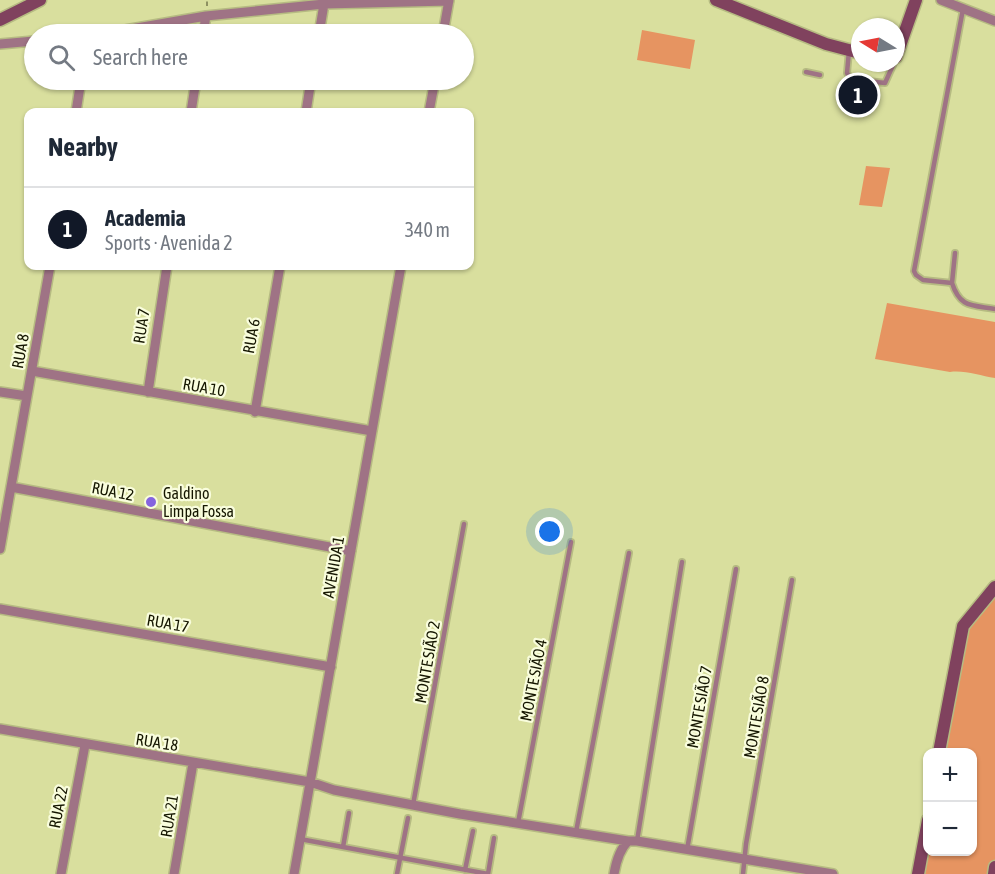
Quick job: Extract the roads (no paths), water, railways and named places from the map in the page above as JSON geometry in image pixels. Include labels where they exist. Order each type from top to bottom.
[{"type":"street","points":[[0,20],[40,0]]},
{"type":"street","points":[[905,31],[916,0]]},
{"type":"street","points":[[941,0],[995,21]]},
{"type":"street","points":[[160,24],[206,16],[324,4],[449,1],[445,24]]},
{"type":"street","points":[[722,1],[851,50]]},
{"type":"street","points":[[321,24],[324,4]]},
{"type":"street","points":[[205,24],[206,16]]},
{"type":"street","points":[[0,44],[24,42]]},
{"type":"street","points":[[77,108],[79,90]]},
{"type":"street","points":[[192,108],[194,90]]},
{"type":"street","points":[[307,108],[309,90]]},
{"type":"street","points":[[430,108],[433,90]]},
{"type":"street","name":"RUA 8","points":[[0,549],[49,270]]},
{"type":"street","name":"RUA 7","points":[[148,392],[166,270]]},
{"type":"street","name":"RUA 6","points":[[255,412],[279,270]]},
{"type":"street","name":"AVENIDA 1","points":[[294,874],[400,270]]},
{"type":"street","name":"RUA 10","points":[[32,371],[255,412],[372,430]]},
{"type":"street","points":[[0,392],[27,396]]},
{"type":"street","name":"RUA 12","points":[[11,487],[351,551]]},
{"type":"street","points":[[940,748],[961,631],[972,613],[995,587]]},
{"type":"street","name":"RUA 17","points":[[0,609],[331,667]]},
{"type":"street","name":"RUA 18","points":[[0,729],[310,782],[334,790],[413,805],[832,874]]},
{"type":"street","name":"RUA 22","points":[[61,874],[86,745]]},
{"type":"street","name":"RUA 21","points":[[174,874],[193,763]]},
{"type":"street","points":[[614,874],[617,858],[624,846],[633,841]]},
{"type":"street","points":[[918,874],[923,844]]},
{"type":"street","points":[[994,874],[995,867]]},
{"type":"lane","points":[[952,283],[923,280],[914,271],[963,9]]},
{"type":"lane","points":[[851,62],[847,73],[851,79],[885,83],[890,72]]},
{"type":"lane","points":[[806,72],[820,75]]},
{"type":"lane","points":[[955,253],[952,283],[959,300],[964,304],[995,309]]},
{"type":"lane","name":"MONTE SIÃO 2","points":[[413,805],[464,524]]},
{"type":"lane","name":"MONTE SIÃO 4","points":[[518,823],[571,542]]},
{"type":"lane","points":[[576,832],[629,554]]},
{"type":"lane","points":[[633,841],[682,562]]},
{"type":"lane","name":"MONTE SIÃO 7","points":[[687,849],[736,569]]},
{"type":"lane","name":"MONTE SIÃO 8","points":[[743,874],[792,580]]},
{"type":"lane","points":[[343,847],[349,813]]},
{"type":"lane","points":[[396,874],[408,818]]},
{"type":"lane","points":[[465,870],[473,831]]},
{"type":"lane","points":[[300,839],[488,874],[494,838]]},
{"type":"place","name":"Academia","points":[[858,95]]},
{"type":"place","name":"Galdino Limpa Fossa","points":[[151,502]]}]
